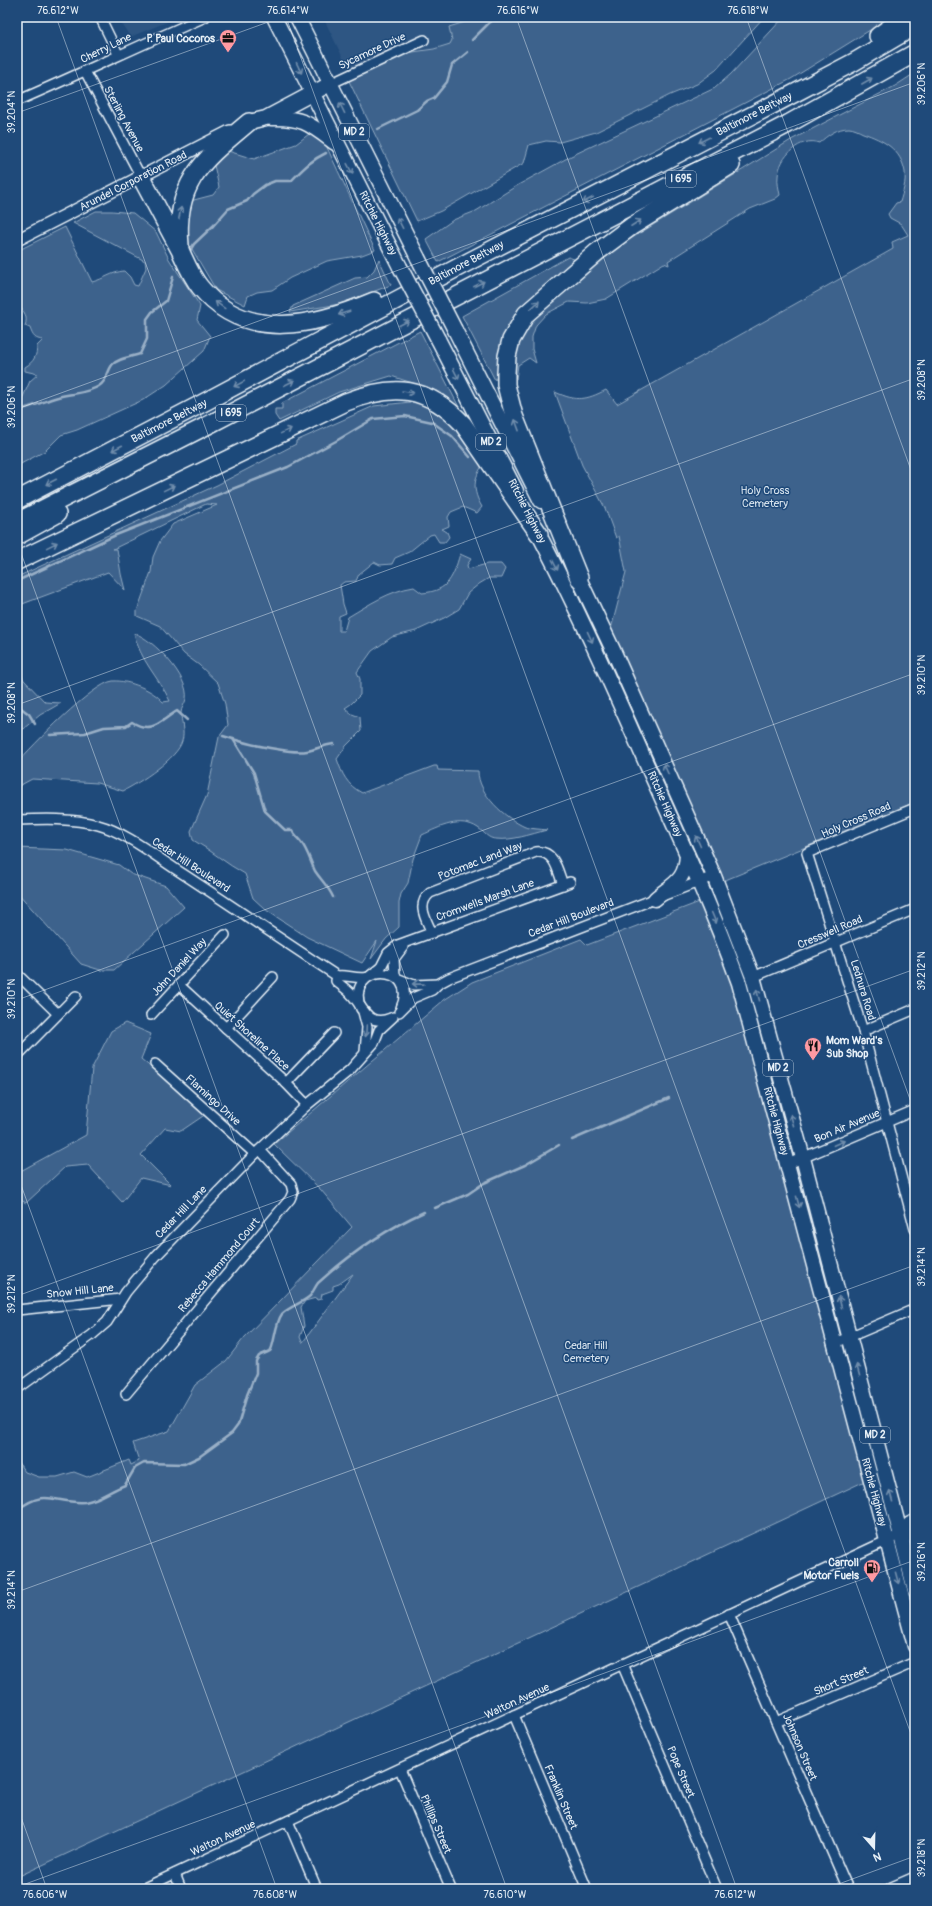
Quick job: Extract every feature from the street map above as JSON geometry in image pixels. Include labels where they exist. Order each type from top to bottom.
[{"type":"highway","points":[[776,103],[905,17]]},
{"type":"highway","name":"Baltimore Beltway","points":[[17,500],[201,404],[470,260],[854,62],[915,26]]},
{"type":"highway","name":"Baltimore Beltway","points":[[17,522],[212,423],[846,93],[915,53]]},
{"type":"highway","points":[[579,578],[529,457],[506,385],[507,356],[511,340],[517,326],[526,314],[540,300],[596,252],[632,226],[846,93]]},
{"type":"highway","points":[[180,252],[179,221],[185,193],[191,178],[199,166],[211,154],[248,122]]},
{"type":"highway","points":[[141,177],[190,272],[210,298],[237,316],[254,322],[271,325],[293,325],[350,311],[470,260]]},
{"type":"highway","points":[[17,561],[346,402],[366,394],[393,390],[419,394],[430,398],[452,412],[472,436],[539,534]]},
{"type":"highway","points":[[17,536],[212,423]]},
{"type":"main road","name":"Ritchie Highway","points":[[274,17],[337,145],[539,534],[601,660],[718,926],[739,983],[915,1646]]},
{"type":"main road","name":"Ritchie Highway","points":[[297,17],[579,578],[714,876],[753,977],[803,1158],[915,1590]]},
{"type":"main road","name":"Arundel Corporation Road","points":[[248,122],[266,118],[301,101],[312,93],[330,84]]},
{"type":"main road","name":"Arundel Corporation Road","points":[[248,122],[261,111],[294,94],[312,93]]},
{"type":"main road","points":[[266,118],[295,118],[305,122],[337,145]]},
{"type":"main road","points":[[655,899],[682,877],[686,867],[687,854]]},
{"type":"main road","points":[[892,1889],[915,1879]]},
{"type":"street","points":[[100,17],[118,54]]},
{"type":"street","name":"Cherry Lane","points":[[17,101],[85,71],[118,54],[205,17]]},
{"type":"street","name":"Sycamore Drive","points":[[330,84],[424,40]]},
{"type":"street","name":"Sterling Avenue","points":[[85,71],[141,177]]},
{"type":"street","name":"Arundel Corporation Road","points":[[17,240],[248,122]]},
{"type":"street","name":"Holy Cross Road","points":[[807,853],[915,808]]},
{"type":"street","name":"Cedar Hill Boulevard","points":[[17,820],[45,818],[79,821],[100,825],[119,834],[172,866],[337,976],[354,979],[382,973],[414,985],[438,984],[714,876]]},
{"type":"street","name":"Potomac Land Way","points":[[432,933],[422,908],[423,902],[430,893],[536,852],[544,852],[551,856],[566,884]]},
{"type":"street","name":"Lednura Road","points":[[807,853],[863,1031],[913,1214],[915,1229]]},
{"type":"street","name":"Cromwells Marsh Lane","points":[[370,976],[381,967],[388,953],[398,945],[566,884]]},
{"type":"street","name":"Cresswell Road","points":[[753,977],[915,909]]},
{"type":"street","name":"John Daniel Way","points":[[151,1015],[225,935]]},
{"type":"street","name":"Cromwells Marsh Lane","points":[[397,978],[395,956],[409,941]]},
{"type":"street","points":[[17,974],[58,1014]]},
{"type":"street","name":"Cedar Hill Boulevard","points":[[337,976],[336,982],[352,994],[362,1010]]},
{"type":"street","points":[[365,1052],[364,1044],[367,1028],[358,1002],[358,994],[362,984],[370,976]]},
{"type":"street","points":[[226,1028],[273,977]]},
{"type":"street","points":[[362,1010],[369,1017],[379,1020],[396,1014],[404,1003],[405,995],[402,984],[397,978]]},
{"type":"street","name":"Cedar Hill Boulevard","points":[[396,1014],[413,998],[432,990],[438,984]]},
{"type":"street","name":"Quiet Shoreline Place","points":[[179,986],[286,1083],[307,1105]]},
{"type":"street","points":[[17,1056],[76,996]]},
{"type":"street","points":[[863,1031],[915,1009]]},
{"type":"street","name":"Cedar Hill Lane","points":[[17,1389],[100,1329],[107,1322],[121,1299],[156,1256],[257,1152],[307,1105],[350,1070],[374,1043],[379,1030],[396,1014]]},
{"type":"street","points":[[286,1083],[334,1033]]},
{"type":"street","name":"Flamingo Drive","points":[[155,1064],[257,1152]]},
{"type":"street","name":"Bon Air Avenue","points":[[788,1164],[915,1110]]},
{"type":"street","name":"Rebecca Hammond Court","points":[[126,1394],[290,1199],[293,1192],[291,1184],[257,1152]]},
{"type":"street","name":"Snow Hill Lane","points":[[17,1310],[121,1299]]},
{"type":"street","points":[[835,1343],[915,1309]]},
{"type":"street","points":[[915,1520],[909,1522],[901,1534],[915,1537]]},
{"type":"street","name":"Walton Avenue","points":[[142,1889],[901,1534]]},
{"type":"street","name":"Johnson Street","points":[[729,1614],[848,1889]]},
{"type":"street","name":"Short Street","points":[[776,1722],[915,1662]]},
{"type":"street","name":"Pope Street","points":[[622,1664],[717,1889]]},
{"type":"street","name":"Franklin Street","points":[[514,1715],[587,1889]]},
{"type":"street","name":"Phillips Street","points":[[400,1769],[451,1889]]},
{"type":"street","points":[[288,1821],[317,1889]]},
{"type":"street","points":[[175,1874],[181,1889]]},
{"type":"shaded area","points":[[118,17],[179,17],[130,37]]},
{"type":"shaded area","points":[[323,17],[472,17],[456,44],[358,89]]},
{"type":"green space","points":[[473,17],[764,17],[716,70],[697,84],[670,95],[596,132],[560,142],[546,141],[529,145],[524,163],[441,211],[417,221],[348,79],[406,53],[434,49],[450,44],[452,40],[449,27],[468,21]]},
{"type":"green space","points":[[784,17],[891,17],[791,79],[438,262],[426,239],[453,220],[476,211],[518,185],[571,156],[715,88],[731,74]]},
{"type":"green space","name":"Holy Cross Cemetery","points":[[915,73],[915,802],[723,881],[611,629],[626,572],[619,536],[616,538],[605,508],[582,465],[555,392],[569,397],[587,398],[606,390],[617,404],[893,249],[892,242],[908,235],[901,224],[890,218],[888,214],[896,203],[900,202],[904,187],[905,172],[900,157],[884,142],[851,128],[845,128],[837,131],[819,143],[812,142],[798,145],[787,155],[779,169],[778,186],[780,195],[775,199],[750,209],[668,261],[669,265],[664,263],[606,299],[587,303],[569,302],[546,314],[536,325],[532,337],[532,349],[536,363],[529,358],[518,365],[516,379],[513,369],[513,347],[531,316],[582,278],[619,246],[791,140],[895,86]]},
{"type":"green space","points":[[309,134],[324,141],[375,250],[362,255],[327,261],[290,278],[272,290],[257,292],[248,296],[245,305],[216,290],[189,244],[187,216],[190,201],[213,195],[219,187],[213,161],[228,151],[254,159],[296,144]]},
{"type":"green space","points":[[96,211],[133,213],[156,232],[169,259],[200,306],[197,320],[210,336],[204,351],[166,385],[143,400],[77,430],[61,435],[45,451],[17,466],[17,427],[19,424],[17,422],[17,403],[23,397],[30,381],[38,374],[25,371],[25,367],[33,361],[36,355],[37,346],[43,340],[35,337],[30,328],[25,326],[25,314],[17,305],[17,251],[65,227],[92,282],[124,271],[130,277],[134,285],[138,286],[146,268],[145,261],[73,223]]},
{"type":"green space","points":[[568,257],[574,259],[568,268],[523,310],[508,328],[501,350],[498,363],[498,373],[495,380],[462,316]]},
{"type":"green space","points":[[379,259],[391,285],[340,304],[290,312],[293,306],[355,278],[367,277],[374,270]]},
{"type":"green space","points":[[420,331],[459,407],[440,392],[391,376],[339,392],[279,421],[275,415],[275,409],[282,409],[282,403]]},
{"type":"green space","points":[[419,401],[464,433],[484,463],[480,469],[475,485],[475,490],[482,507],[477,513],[463,507],[451,512],[448,517],[449,526],[442,529],[447,532],[449,537],[445,542],[439,542],[434,534],[430,535],[409,552],[395,558],[392,564],[380,565],[374,562],[359,574],[356,581],[344,582],[340,585],[346,613],[339,616],[339,631],[344,631],[348,617],[388,595],[414,587],[422,593],[431,592],[444,586],[455,570],[460,554],[471,559],[467,565],[468,569],[487,564],[501,564],[505,569],[501,578],[489,578],[468,593],[459,609],[416,631],[392,637],[372,651],[357,672],[360,679],[360,695],[345,708],[352,714],[360,717],[361,731],[346,746],[337,759],[346,779],[352,786],[362,793],[434,766],[437,766],[438,770],[478,771],[479,780],[488,796],[509,818],[525,827],[547,830],[515,838],[493,839],[488,837],[478,828],[464,823],[457,823],[443,826],[422,835],[413,859],[408,883],[401,894],[399,903],[399,927],[386,939],[371,959],[377,941],[362,963],[307,937],[266,910],[253,898],[245,874],[193,840],[191,831],[207,795],[219,737],[228,725],[225,704],[218,683],[199,665],[184,654],[160,626],[137,616],[137,611],[151,572],[153,557],[160,541],[173,524],[217,505],[206,504],[113,549],[117,549],[125,590],[108,572],[17,606],[17,577],[217,485],[296,444],[296,441],[374,406]]},
{"type":"green space","points":[[134,633],[151,643],[169,660],[182,680],[186,690],[186,699],[181,711],[183,734],[179,748],[157,769],[123,791],[97,783],[32,779],[17,787],[17,763],[63,716],[104,684],[113,681],[126,682],[147,690],[163,702],[170,701],[140,652]]},
{"type":"green space","points":[[17,667],[24,680],[45,702],[61,703],[40,715],[17,734]]},
{"type":"green space","points":[[17,848],[67,850],[119,865],[131,874],[166,886],[184,907],[114,970],[100,970],[81,964],[17,892]]},
{"type":"green space","name":"Cedar Hill Cemetery","points":[[702,901],[734,984],[865,1481],[17,1877],[17,1461],[25,1472],[39,1477],[57,1477],[74,1472],[87,1477],[129,1460],[131,1465],[139,1461],[133,1443],[169,1431],[195,1385],[226,1361],[244,1338],[352,1227],[321,1190],[274,1144],[444,1000],[472,982],[581,939],[587,945]],"holes":[[[353,1274],[303,1342],[300,1337],[304,1326],[301,1307],[305,1301],[316,1298],[317,1300],[321,1299],[322,1294],[333,1290],[333,1286],[339,1284]]]},
{"type":"green space","points":[[125,1023],[151,1034],[141,1059],[206,1114],[181,1131],[165,1128],[141,1155],[171,1185],[141,1178],[122,1202],[88,1165],[65,1167],[26,1203],[17,1198],[17,1173],[86,1135],[92,1068],[111,1031]]},
{"type":"waterway","points":[[472,40],[495,17]]},
{"type":"waterway","points":[[378,129],[417,110],[427,101],[434,98],[447,82],[452,65],[468,52]]},
{"type":"waterway","points":[[188,254],[194,244],[228,209],[247,201],[253,194],[265,185],[275,181],[291,181],[311,162],[326,153]]},
{"type":"waterway","points":[[17,410],[28,408],[58,397],[94,389],[104,382],[112,365],[121,359],[140,354],[147,339],[147,319],[152,312],[166,301],[173,277]]},
{"type":"waterway","points":[[17,581],[116,535],[288,467],[373,419],[405,416],[432,422],[452,436],[470,457]]},
{"type":"waterway","points":[[17,705],[29,714],[35,724]]},
{"type":"waterway","points":[[50,735],[85,733],[104,727],[126,726],[132,722],[139,726],[151,727],[177,711],[187,720]]},
{"type":"waterway","points":[[223,736],[233,739],[254,773],[265,811],[285,830],[292,830],[305,849],[315,871],[327,886],[333,897]]},
{"type":"waterway","points":[[233,739],[270,748],[300,752],[334,744]]},
{"type":"waterway","points":[[572,1140],[669,1098]]},
{"type":"waterway","points":[[435,1208],[468,1194],[484,1183],[525,1165],[559,1145]]},
{"type":"waterway","points":[[17,1510],[36,1499],[51,1498],[74,1502],[85,1502],[96,1499],[125,1485],[135,1468],[144,1463],[184,1464],[199,1457],[232,1433],[238,1425],[247,1395],[256,1373],[256,1361],[259,1356],[270,1351],[282,1314],[310,1296],[318,1283],[342,1262],[368,1243],[396,1226],[424,1212]]},
{"type":"place","name":"P. Paul Cocoros","points":[[228,53]]},
{"type":"place","name":"Mom Ward's Sub Shop","points":[[813,1061]]},
{"type":"place","name":"Carroll Motor Fuels","points":[[872,1583]]}]
